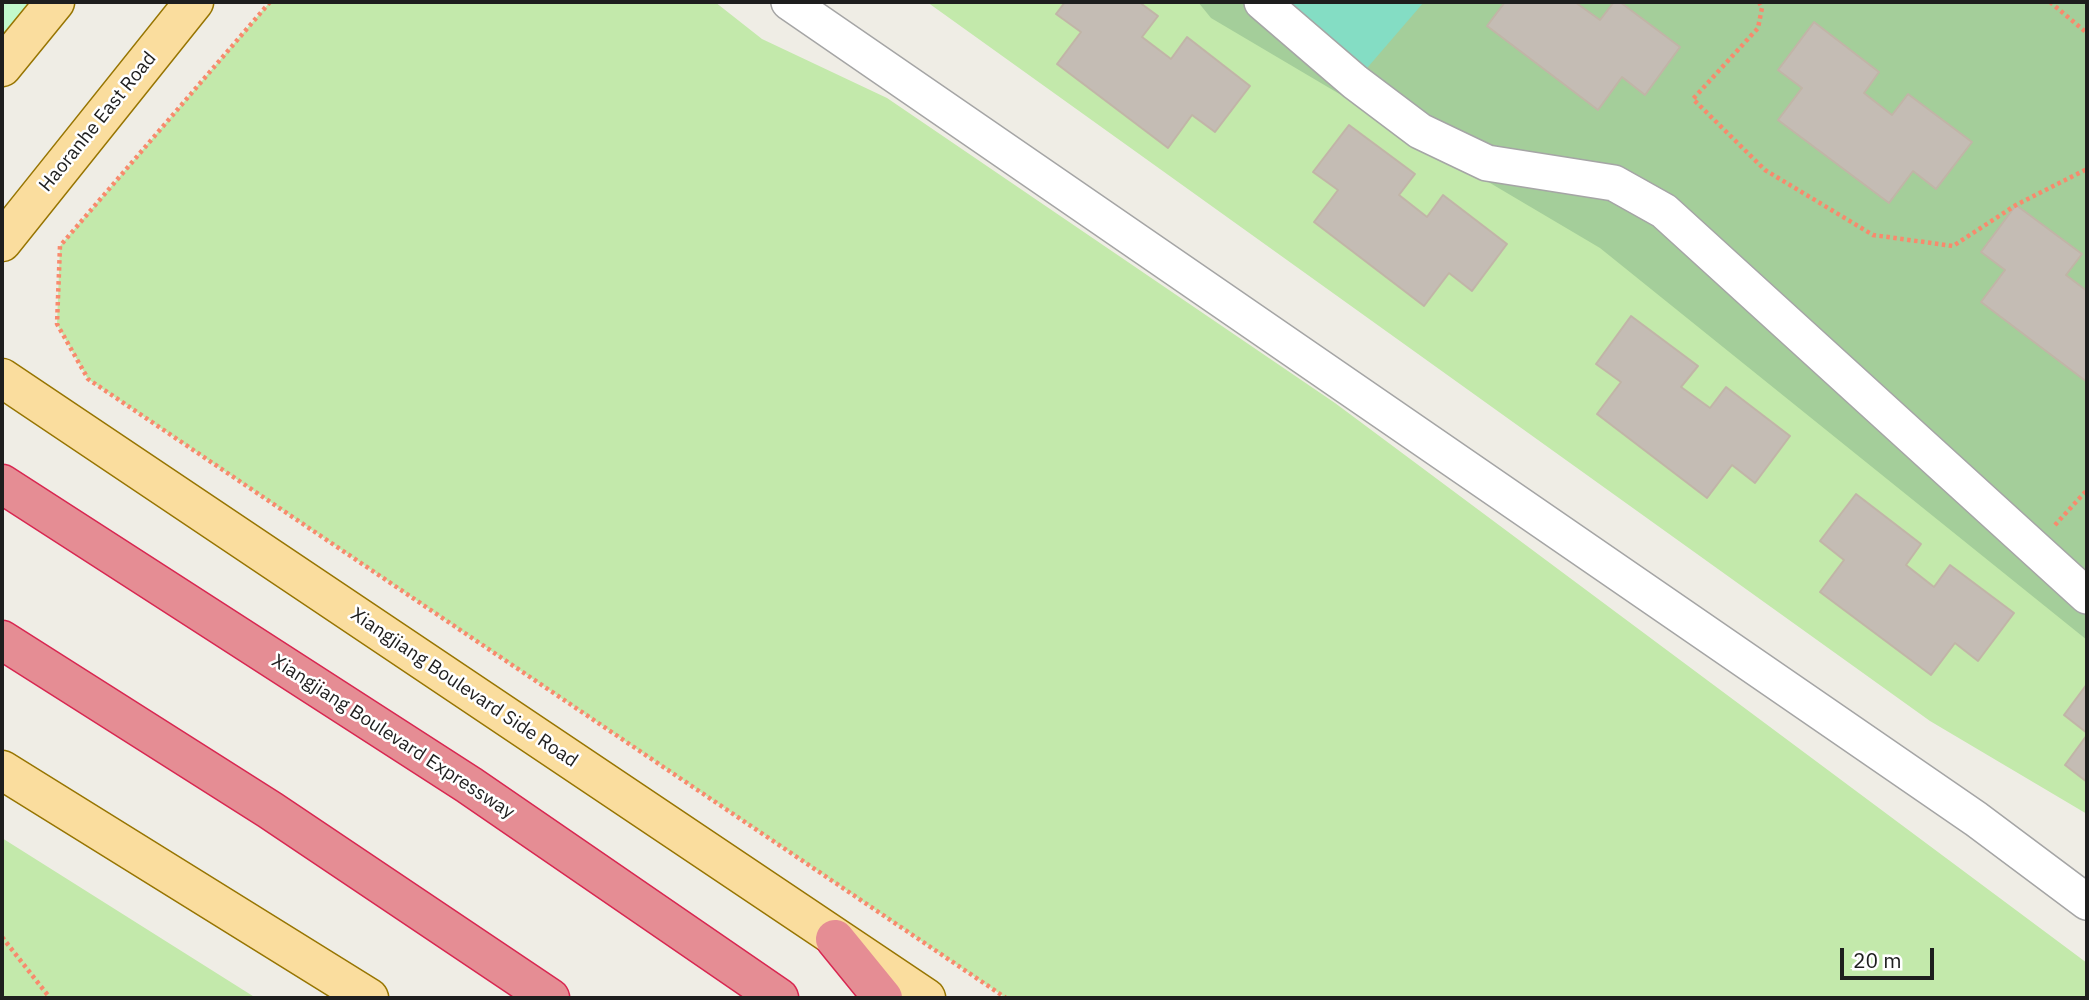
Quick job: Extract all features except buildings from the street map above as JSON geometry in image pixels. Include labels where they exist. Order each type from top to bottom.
[{"type":"highway","name":"Xiangjiang Boulevard Expressway","points":[[2,484],[469,785],[779,998]]},
{"type":"highway","points":[[2,640],[270,810],[550,998]]},
{"type":"highway","points":[[835,939],[883,998]]},
{"type":"main road","points":[[2,67],[55,2]]},
{"type":"main road","name":"Haoranhe East Road","points":[[2,242],[194,2]]},
{"type":"main road","name":"Xiangjiang Boulevard Side Road","points":[[2,378],[926,998]]},
{"type":"main road","points":[[2,770],[369,998]]},
{"type":"street","points":[[789,2],[1976,819],[2087,902]]},
{"type":"street","points":[[1262,2],[1354,82],[1420,131],[1487,163],[1614,183],[1664,211],[2087,597]]},
{"type":"path","points":[[270,2],[60,246],[57,324],[88,379],[1006,998]]},
{"type":"path","points":[[1759,2],[1762,8],[1758,28],[1693,99],[1765,170],[1873,235],[1953,246],[2016,205],[2087,169]]},
{"type":"path","points":[[2050,2],[2087,33]]},
{"type":"path","points":[[2034,548],[2087,490]]},
{"type":"path","points":[[2,937],[50,998]]},
{"type":"green space","points":[[2,2],[57,2],[2,69]]},
{"type":"green space","points":[[270,2],[715,2],[762,39],[887,98],[1335,403],[2087,963],[2087,998],[1006,998],[88,379],[57,324],[60,246]]},
{"type":"green space","points":[[927,2],[2087,2],[2087,814],[1930,721]]},
{"type":"green space","points":[[1198,2],[2087,2],[2087,640],[1600,248],[1211,18]]},
{"type":"green space","points":[[1262,2],[1424,2],[1355,82]]},
{"type":"green space","points":[[2,838],[256,998],[2,998]]}]
